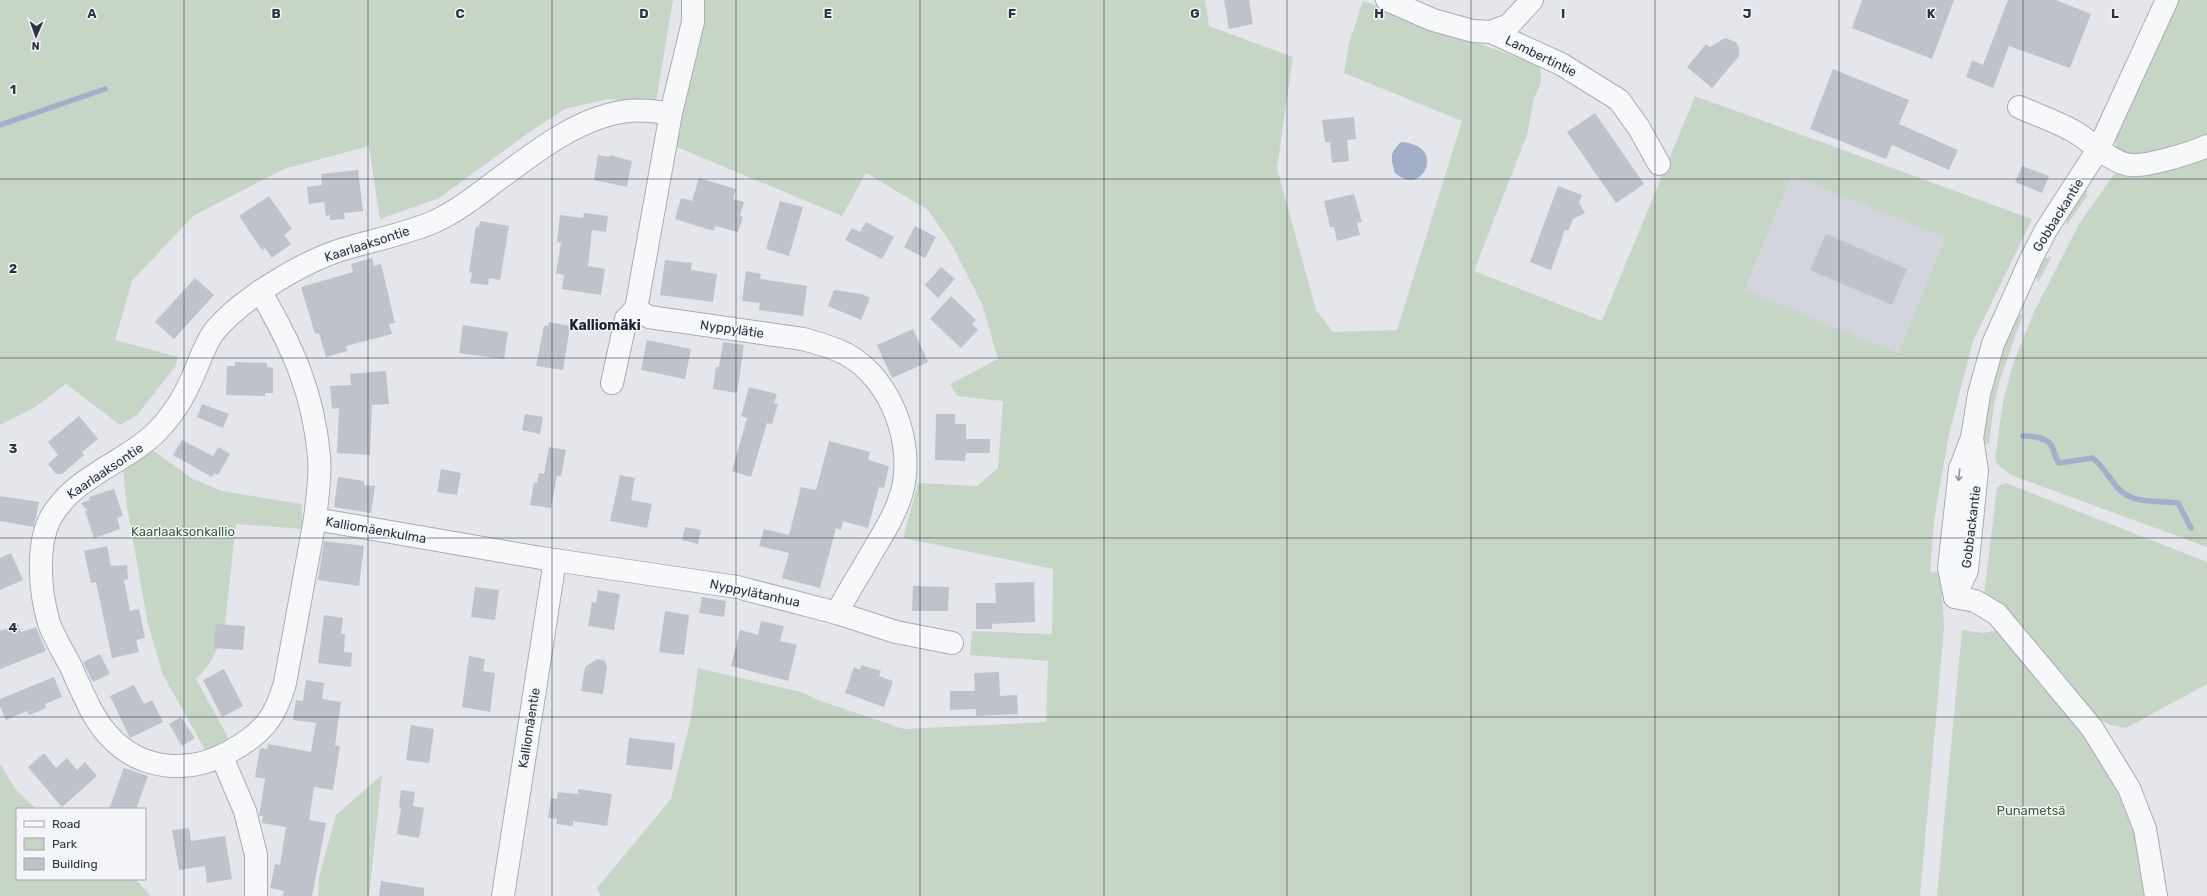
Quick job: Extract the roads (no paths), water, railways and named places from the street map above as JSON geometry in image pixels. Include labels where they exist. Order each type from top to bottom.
[{"type":"street","points":[[612,383],[626,319],[636,310],[671,113],[693,22],[693,0]]},
{"type":"street","name":"Lambertintie","points":[[1388,0],[1433,20],[1473,32],[1491,32],[1561,64],[1619,100],[1639,128],[1659,164]]},
{"type":"street","points":[[1491,32],[1509,25],[1532,0]]},
{"type":"street","name":"Gobbackantie","points":[[2156,896],[2145,829],[2129,788],[2092,728],[1997,614],[1975,601],[1955,597],[1949,568],[1960,469],[1972,438],[1985,371],[2001,322],[2046,230],[2099,148],[2167,0]]},
{"type":"street","points":[[2019,107],[2073,131],[2120,162],[2139,165],[2185,154],[2207,146]]},
{"type":"street","name":"Kaarlaaksontie","points":[[315,519],[286,683],[279,705],[267,725],[251,741],[222,757],[188,766],[153,764],[131,754],[110,737],[89,707],[50,623],[41,562],[44,536],[50,520],[62,501],[76,488],[148,442],[177,407],[191,382],[210,338],[228,316],[260,291],[311,263],[345,248],[372,242],[433,222],[466,204],[527,159],[582,125],[609,115],[630,110],[671,113]]},
{"type":"street","name":"Kalliomäenkulma","points":[[260,291],[289,343],[303,376],[313,418],[319,457],[315,519],[555,560]]},
{"type":"street","name":"Nyppylätie","points":[[636,310],[649,317],[803,339],[822,344],[855,361],[880,386],[890,400],[904,442],[905,475],[896,510],[837,613]]},
{"type":"street","name":"Nyppylätanhua","points":[[555,560],[737,587],[837,613],[896,632],[952,642]]},
{"type":"street","name":"Kalliomäentie","points":[[503,896],[555,560]]},
{"type":"street","points":[[222,757],[246,811],[256,855],[256,896]]},
{"type":"water","points":[[1401,142],[1414,145],[1423,150],[1427,157],[1427,165],[1424,172],[1413,180],[1405,179],[1395,173],[1392,156],[1394,149]]},
{"type":"waterway","points":[[0,125],[105,89]]},
{"type":"waterway","points":[[2023,436],[2036,437],[2048,441],[2051,444],[2059,463],[2093,458],[2103,468],[2117,487],[2130,497],[2145,501],[2178,503],[2191,528]]},
{"type":"district","name":"Kalliomäki","points":[[605,325]]},
{"type":"park label","name":"Kaarlaaksonkallio","points":[[183,531]]},
{"type":"park label","name":"Punametsä","points":[[2031,810]]}]
